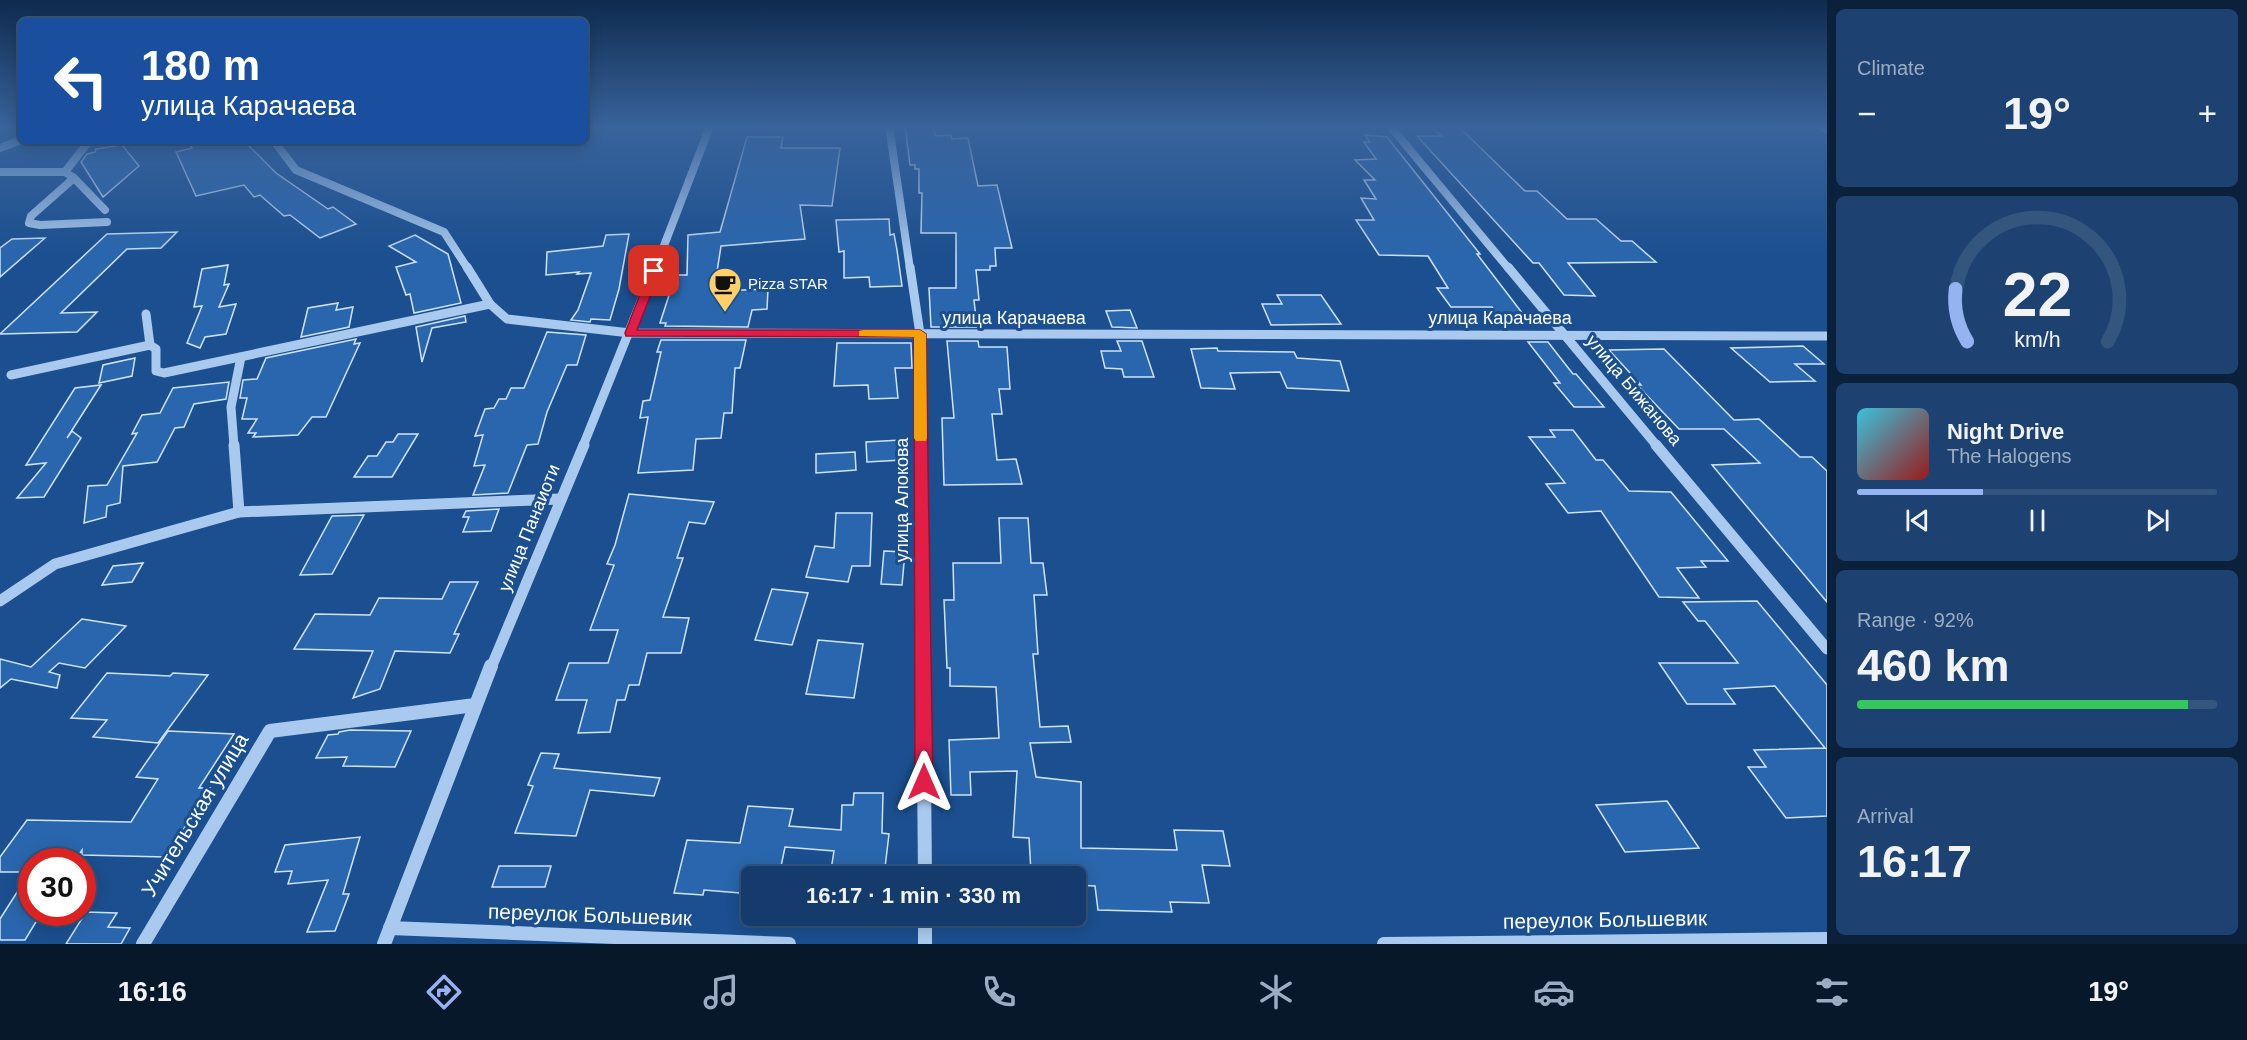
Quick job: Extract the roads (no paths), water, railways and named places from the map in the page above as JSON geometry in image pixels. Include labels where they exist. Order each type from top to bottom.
[{"type":"street","name":"улица Карачаева","points":[[296,170],[444,232],[490,304],[507,319],[630,333],[1827,336]]},
{"type":"street","name":"улица Панаиоти","points":[[384,944],[475,705],[630,333],[693,170]]},
{"type":"street","name":"улица Алокова","points":[[896,170],[920,334],[925,866]]},
{"type":"street","name":"улица Бижанова","points":[[1427,170],[1827,649]]},
{"type":"street","points":[[0,172],[65,172],[74,178],[105,210]]},
{"type":"street","points":[[74,178],[31,216],[29,223],[107,222]]},
{"type":"street","points":[[11,375],[150,345],[156,349],[156,370],[164,373],[490,304]]},
{"type":"street","points":[[146,314],[150,345]]},
{"type":"street","points":[[239,512],[231,407],[241,357]]},
{"type":"street","points":[[0,601],[55,564],[239,512],[560,499]]},
{"type":"street","name":"Учительская улица","points":[[142,944],[270,731],[475,705]]},
{"type":"street","points":[[925,926],[925,944]]},
{"type":"street","name":"переулок Большевик","points":[[390,928],[789,944]]},
{"type":"street","name":"переулок Большевик","points":[[1384,944],[1827,939]]},
{"type":"place","name":"Pizza STAR","points":[[725,313]]}]
